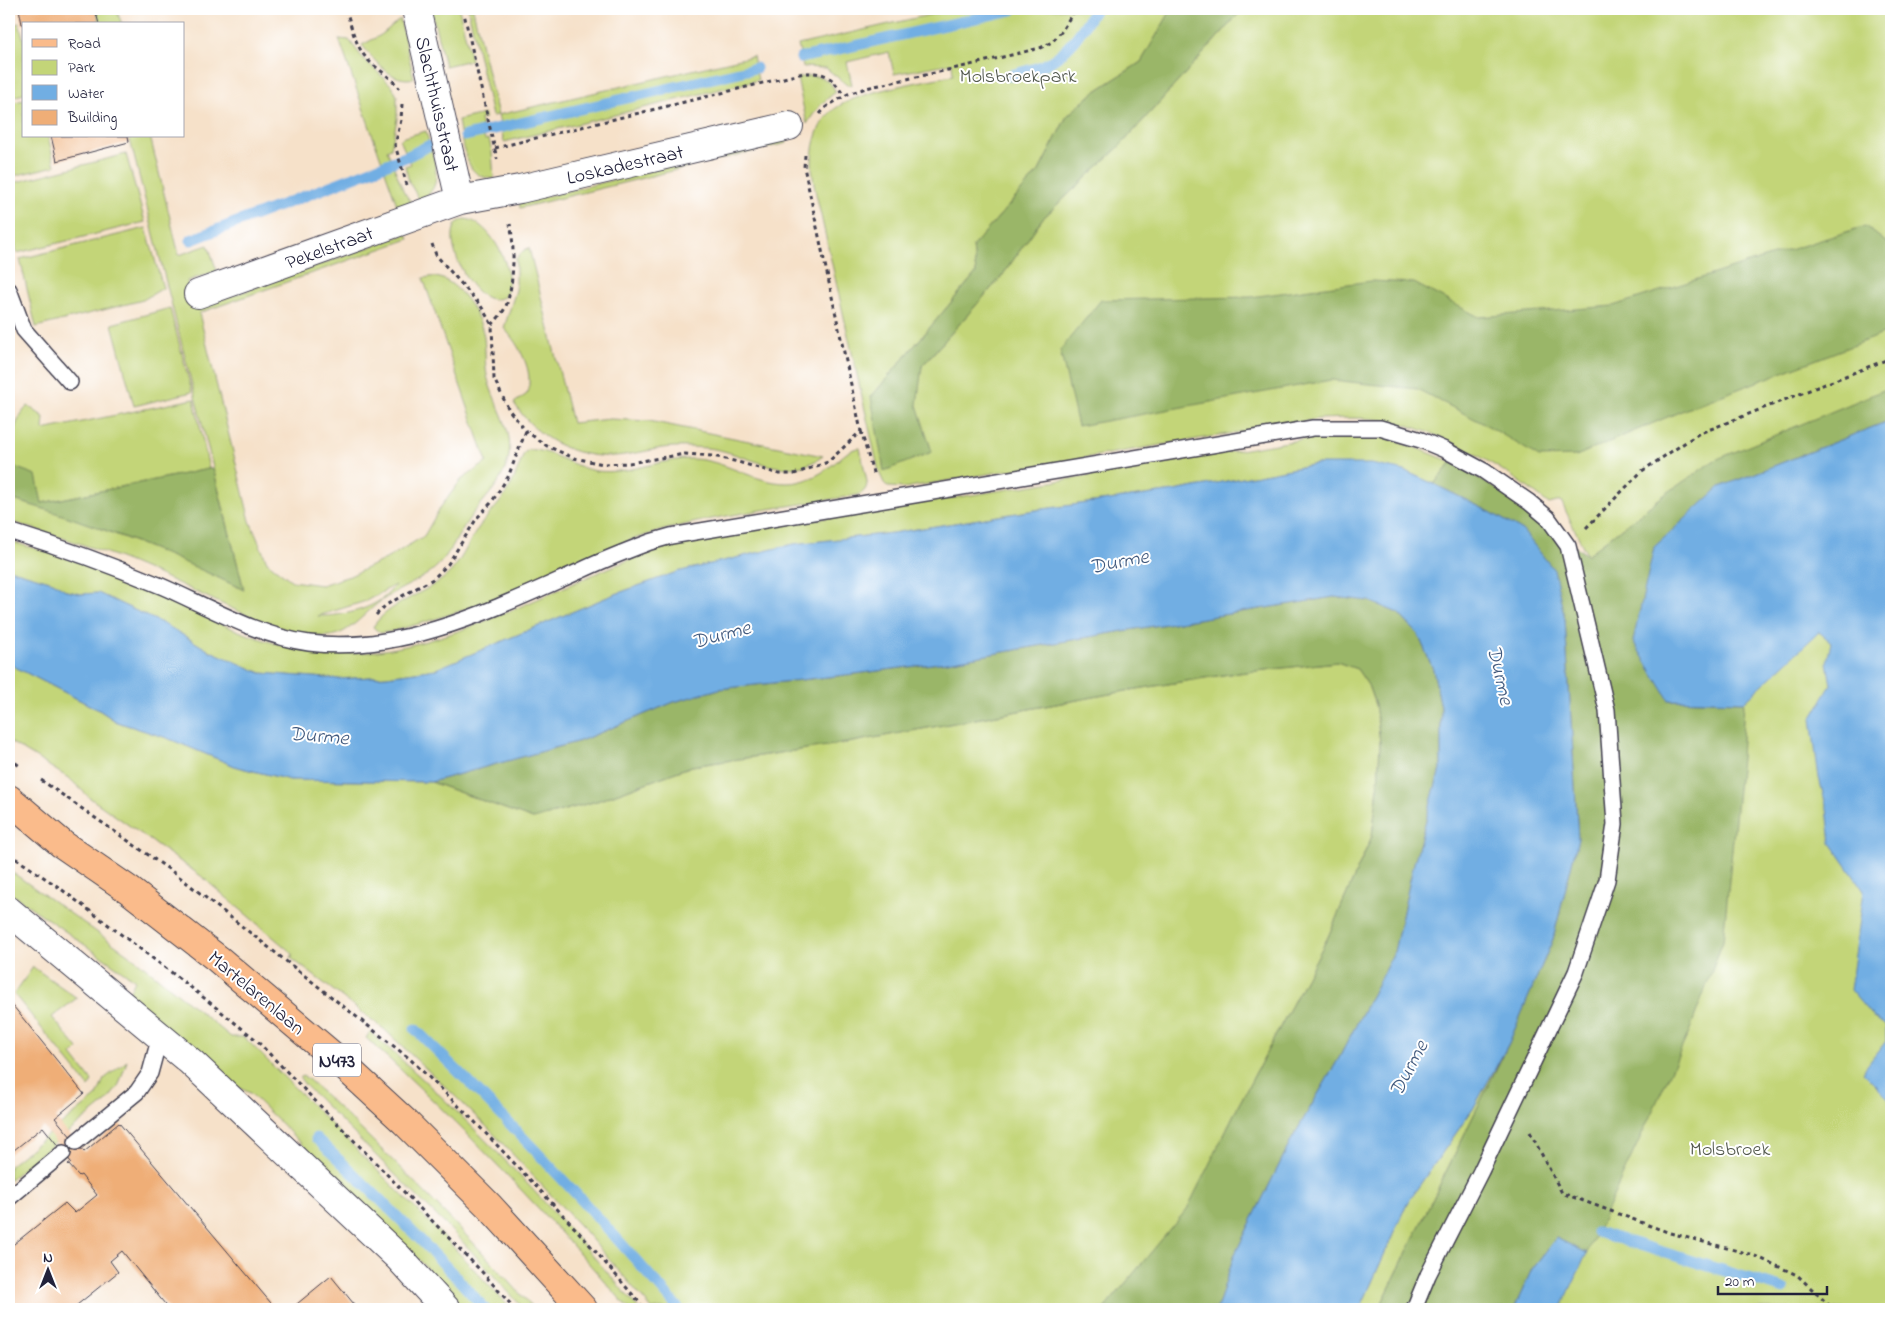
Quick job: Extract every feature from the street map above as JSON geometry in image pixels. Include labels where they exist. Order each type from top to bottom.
[{"type":"main road","name":"Martelarenlaan","points":[[9,800],[62,844],[129,890],[218,959],[341,1063],[405,1122],[489,1206],[583,1309]]},
{"type":"main road","name":"Martelarenlaan","points":[[9,816],[62,844]]},
{"type":"street","name":"Slachthuisstraat","points":[[416,9],[460,200]]},
{"type":"street","name":"Loskadestraat","points":[[460,200],[789,126]]},
{"type":"street","name":"Pekelstraat","points":[[198,294],[460,200]]},
{"type":"street","points":[[9,911],[190,1062],[398,1257],[446,1309]]},
{"type":"lane","points":[[9,290],[24,330],[70,382]]},
{"type":"lane","points":[[9,531],[114,566],[221,614],[284,638],[309,643],[365,644],[398,639],[459,620],[519,598],[650,542],[672,536],[1313,428],[1380,428],[1402,433],[1445,450],[1484,471],[1536,507],[1548,518],[1568,546],[1607,710],[1615,824],[1607,880],[1576,972],[1481,1171],[1428,1275],[1414,1309]]},
{"type":"lane","points":[[76,1142],[137,1092],[150,1073],[160,1036]]},
{"type":"lane","points":[[9,1198],[63,1153]]},
{"type":"path","points":[[346,9],[359,46],[368,60],[393,80],[400,91]]},
{"type":"path","points":[[463,9],[489,117],[495,148],[497,179],[512,234],[511,291],[505,308],[492,325]]},
{"type":"path","points":[[817,117],[826,107],[844,96],[866,88],[1040,48],[1052,42],[1061,32],[1075,9]]},
{"type":"path","points":[[495,148],[804,73],[819,72],[831,78],[844,96]]},
{"type":"path","points":[[401,100],[401,120],[396,146],[404,177],[421,214],[436,255],[481,306],[492,325],[494,379],[509,410],[526,431],[547,446],[574,458],[603,464],[629,463],[685,454],[713,456],[779,474],[794,474],[828,462],[861,431]]},
{"type":"path","points":[[806,152],[804,167],[861,431],[881,500]]},
{"type":"path","points":[[1568,546],[1642,471],[1698,434],[1891,358]]},
{"type":"path","points":[[338,645],[364,627],[386,605],[433,579],[448,564],[477,518],[491,503],[508,477],[526,431]]},
{"type":"path","points":[[9,854],[88,909],[255,1039],[482,1272],[515,1309]]},
{"type":"path","points":[[1528,1127],[1562,1193],[1670,1233],[1753,1255],[1797,1275],[1833,1309]]},
{"type":"green space","points":[[96,9],[116,9],[121,22],[99,22]]},
{"type":"green space","points":[[431,9],[459,9],[471,60],[445,66]]},
{"type":"green space","points":[[468,9],[473,9],[498,115],[492,116]]},
{"type":"green space","points":[[946,9],[1174,9],[1141,62],[1093,93],[1067,116],[1039,171],[973,246],[976,273],[871,397],[932,452],[916,405],[922,366],[1002,276],[1042,219],[1121,145],[1243,9],[1891,9],[1891,1309],[1462,1309],[1663,496],[1587,555],[1561,501],[1549,504],[1516,479],[1481,457],[1425,431],[1384,420],[1351,418],[1318,419],[904,488],[888,487],[879,472],[813,180],[812,154],[818,130],[827,116],[839,106],[850,100],[878,91],[953,75],[952,63],[894,74],[889,52],[847,62],[852,85],[847,85],[826,68],[803,67],[798,45],[946,11]]},
{"type":"green space","points":[[1174,9],[1243,9],[1121,145],[1042,219],[1002,276],[922,366],[917,405],[932,452],[884,471],[871,397],[976,273],[973,246],[1039,171],[1067,116],[1093,93],[1141,62],[1170,12]]},
{"type":"green space","points":[[400,19],[414,78],[406,79],[391,74],[378,64],[362,45],[381,35]]},
{"type":"green space","points":[[19,23],[22,34],[22,95],[9,98],[9,26]]},
{"type":"green space","points":[[339,39],[349,40],[362,57],[392,86],[397,96],[397,119],[391,148],[387,150],[404,192],[411,202],[398,208]]},
{"type":"green space","points":[[753,56],[758,80],[504,142],[498,115]]},
{"type":"green space","points":[[809,76],[826,80],[836,92],[820,106],[807,124],[797,78]]},
{"type":"green space","points":[[22,100],[22,138],[48,138],[55,166],[9,177],[9,103]]},
{"type":"green space","points":[[484,114],[485,118],[480,119],[485,140],[489,139],[494,179],[479,175],[471,168],[464,148],[458,120]]},
{"type":"green space","points":[[426,131],[434,159],[436,179],[428,194],[419,199],[409,182],[405,166],[411,164],[400,140],[404,137]]},
{"type":"green space","points":[[130,138],[150,138],[179,255],[208,245],[217,271],[187,281],[195,309],[407,234],[409,239],[199,313],[250,521],[267,562],[292,581],[321,585],[350,576],[386,559],[424,536],[440,508],[461,480],[487,462],[423,278],[435,277],[444,279],[452,284],[474,310],[484,338],[487,377],[506,425],[510,446],[509,457],[502,476],[469,519],[439,565],[421,578],[384,599],[352,626],[330,636],[299,633],[270,624],[130,562],[85,545],[9,521],[9,486],[14,500],[66,515],[184,561],[244,590]],"holes":[[[395,585],[380,600],[361,610],[350,613],[318,616],[366,601]]]},
{"type":"green space","points":[[785,138],[787,143],[520,208],[519,203]]},
{"type":"green space","points":[[126,154],[145,222],[17,253],[9,217],[9,184]]},
{"type":"green space","points":[[464,219],[474,221],[483,228],[500,250],[508,276],[508,288],[504,297],[494,299],[484,296],[467,279],[453,242],[453,231],[457,223]]},
{"type":"green space","points":[[1865,226],[1891,246],[1891,331],[1691,407],[1576,456],[1539,457],[1490,427],[1417,389],[1331,380],[1078,426],[1060,350],[1101,300],[1251,297],[1371,281],[1414,283],[1479,317],[1613,306]]},
{"type":"green space","points":[[146,228],[163,288],[143,300],[36,327],[20,259]]},
{"type":"green space","points":[[529,248],[572,423],[610,419],[649,421],[823,456],[808,464],[794,468],[766,464],[707,448],[668,447],[617,456],[596,456],[563,447],[539,432],[514,403],[527,394],[529,376],[520,350],[504,328],[516,290],[516,259],[524,250]]},
{"type":"green space","points":[[170,308],[192,392],[134,406],[112,324]]},
{"type":"green space","points":[[1891,387],[1891,420],[1720,487],[1669,700],[1744,702],[1741,759],[1723,941],[1689,1032],[1587,1253],[1556,1238],[1532,1269],[1514,1309],[1379,1309],[1509,1043],[1553,939],[1578,839],[1565,619],[1523,531],[1434,484],[1452,462],[1516,501],[1587,555],[1664,495],[1715,460]]},
{"type":"green space","points":[[194,399],[209,469],[42,503],[9,465],[10,450],[16,425],[23,411],[28,406],[44,417],[43,430]]},
{"type":"green space","points":[[1351,435],[1384,437],[1452,462],[1434,484],[1405,471],[1317,464],[1174,491],[1036,510],[892,533],[794,544],[677,572],[610,596],[436,669],[387,676],[339,679],[261,673],[208,650],[166,625],[98,593],[81,594],[67,591],[53,582],[9,569],[9,541],[100,570],[216,622],[260,639],[306,650],[347,653],[389,649],[430,640],[471,626],[629,560],[694,539],[1034,485],[1317,437]]},
{"type":"green space","points":[[860,448],[867,482],[865,490],[858,495],[717,518],[661,531],[617,545],[501,596],[459,611],[389,632],[380,633],[373,627],[387,612],[451,572],[479,527],[507,493],[524,453],[528,450],[543,452],[596,471],[620,471],[667,461],[691,459],[715,463],[774,482],[787,483],[799,482],[816,476],[848,452]]},
{"type":"green space","points":[[9,465],[36,475],[42,503],[213,468],[244,590],[131,540],[14,500],[9,486]]},
{"type":"green space","points":[[1334,597],[1369,601],[1398,613],[1418,634],[1433,669],[1441,707],[1441,766],[1413,867],[1394,952],[1339,1058],[1292,1139],[1233,1258],[1217,1309],[1104,1309],[1187,1209],[1237,1108],[1328,937],[1372,836],[1378,788],[1380,742],[1375,704],[1368,685],[1357,669],[1337,662],[1229,674],[1131,690],[847,743],[692,766],[597,801],[533,819],[431,782],[580,741],[674,702],[719,689],[947,662]]},
{"type":"green space","points":[[1337,662],[1357,669],[1368,685],[1376,708],[1380,742],[1378,788],[1372,836],[1328,937],[1237,1108],[1188,1209],[1104,1309],[652,1309],[581,1227],[489,1129],[385,1030],[291,958],[293,954],[201,876],[90,798],[70,779],[9,741],[9,664],[99,710],[117,722],[167,738],[237,767],[290,780],[431,782],[533,819],[597,801],[692,766],[847,743],[1131,690],[1229,674]]},
{"type":"green space","points":[[9,870],[139,962],[231,1037],[244,1037],[443,1236],[511,1309],[465,1309],[414,1255],[250,1093],[228,1082],[129,998],[129,992],[135,980],[9,892]]},
{"type":"green space","points":[[33,967],[77,998],[52,1017],[78,1049],[72,1055],[92,1081],[89,1087],[14,994]]},
{"type":"green space","points":[[370,1032],[442,1097],[510,1165],[639,1309],[629,1309],[502,1169],[435,1102],[366,1038]]},
{"type":"green space","points":[[1509,1043],[1379,1309],[1360,1309],[1407,1203],[1473,1109]]},
{"type":"green space","points":[[127,1061],[118,1087],[107,1101],[9,1180],[9,1166],[97,1096],[104,1079]]},
{"type":"green space","points":[[302,1076],[307,1078],[395,1162],[534,1309],[524,1309],[460,1239],[306,1086],[300,1078]]},
{"type":"water","points":[[1891,420],[1891,1101],[1862,1072],[1886,1041],[1886,1026],[1872,1016],[1850,990],[1864,891],[1831,843],[1811,719],[1831,685],[1827,662],[1831,642],[1819,632],[1744,702],[1669,700],[1633,641],[1654,547],[1720,487]]},
{"type":"water","name":"Durme","points":[[1317,464],[1371,464],[1405,471],[1490,512],[1523,531],[1554,570],[1565,619],[1578,839],[1553,939],[1509,1043],[1473,1109],[1407,1203],[1360,1309],[1217,1309],[1233,1258],[1292,1139],[1339,1058],[1394,952],[1413,867],[1441,766],[1441,707],[1433,669],[1418,634],[1398,613],[1369,601],[1334,597],[947,662],[719,689],[674,702],[580,741],[431,782],[290,780],[237,767],[167,738],[117,722],[99,710],[9,664],[9,569],[53,582],[67,591],[81,594],[98,593],[166,625],[208,650],[261,673],[339,679],[387,676],[436,669],[610,596],[677,572],[794,544],[892,533],[1036,510],[1174,491]]},
{"type":"water","points":[[1556,1238],[1587,1253],[1561,1309],[1514,1309],[1532,1269]]},
{"type":"building","points":[[19,9],[95,9],[98,22],[22,22],[22,24]]},
{"type":"building","points":[[51,138],[128,138],[129,142],[57,161]]},
{"type":"building","points":[[9,1001],[84,1094],[55,1118],[84,1152],[119,1123],[276,1309],[169,1309],[122,1251],[110,1261],[118,1272],[72,1309],[9,1309],[9,1248],[65,1203],[75,1213],[97,1195],[81,1175],[79,1176],[68,1164],[71,1162],[43,1127],[9,1154]]},
{"type":"building","points":[[331,1276],[358,1309],[292,1308]]},
{"type":"waterway","points":[[1008,76],[1042,66],[1059,56],[1073,42],[1095,9]]},
{"type":"waterway","points":[[801,58],[1012,10]]},
{"type":"waterway","points":[[465,136],[756,68]]},
{"type":"waterway","points":[[191,240],[408,156],[428,146]]},
{"type":"waterway","points":[[415,1029],[550,1166],[679,1309]]},
{"type":"waterway","points":[[316,1138],[424,1243],[485,1309]]},
{"type":"waterway","points":[[1597,1232],[1784,1289]]},
{"type":"park label","name":"Molsbroekpark","points":[[1018,75]]},
{"type":"park label","name":"Molsbroek","points":[[1730,1148]]}]
